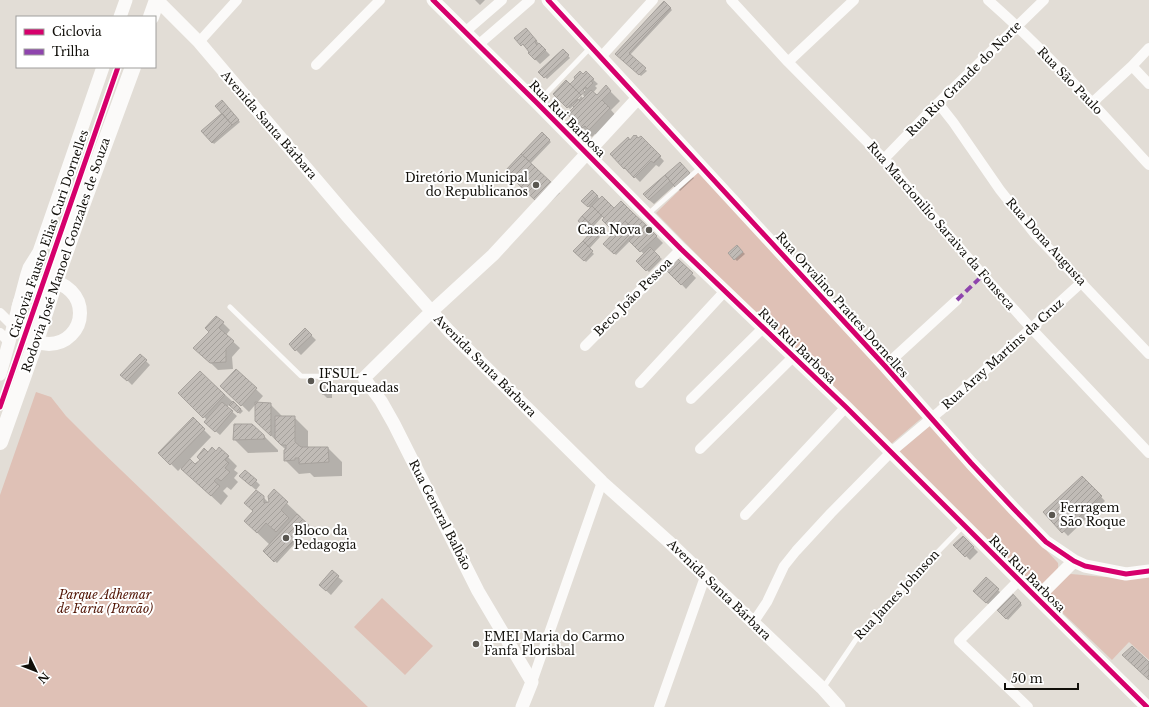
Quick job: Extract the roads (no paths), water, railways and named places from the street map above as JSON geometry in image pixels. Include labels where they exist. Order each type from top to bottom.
[{"type":"main road","points":[[151,16],[157,0]]},
{"type":"main road","name":"Rodovia José Manoel Gonzales de Souza","points":[[0,442],[81,208],[133,68]]},
{"type":"main road","points":[[44,282],[55,282],[68,288],[75,295],[79,304],[80,314],[78,324],[73,333],[65,340],[45,344],[36,341],[26,333],[21,325],[18,315],[19,305],[23,296],[31,288],[44,282]]},
{"type":"street","points":[[120,16],[126,0]]},
{"type":"street","name":"Avenida Santa Bárbara","points":[[157,0],[199,42],[291,151],[449,331],[602,482],[668,541],[822,688],[836,706]]},
{"type":"street","points":[[199,42],[237,0]]},
{"type":"street","points":[[316,65],[380,0]]},
{"type":"street","name":"Rua Rui Barbosa","points":[[433,0],[681,249],[846,407],[1147,707]]},
{"type":"street","points":[[465,32],[502,0]]},
{"type":"street","points":[[478,45],[530,0]]},
{"type":"street","name":"Rua Orvalino Prattes Dornelles","points":[[548,0],[885,366],[1008,503],[1046,542],[1074,561],[1090,567],[1119,573],[1149,571]]},
{"type":"street","points":[[600,58],[653,0]]},
{"type":"street","points":[[788,62],[854,0]]},
{"type":"street","name":"Rua São Paulo","points":[[988,0],[1018,26],[1149,165]]},
{"type":"street","name":"Rua Rio Grande do Norte","points":[[884,158],[1044,0]]},
{"type":"street","name":"Rua Marcionilio Saraiva da Fonseca","points":[[737,2],[788,62],[884,158],[978,270],[1149,453]]},
{"type":"street","points":[[1092,103],[1149,48]]},
{"type":"street","points":[[1132,66],[1149,84]]},
{"type":"street","points":[[0,374],[5,338],[13,326],[27,274],[39,252],[103,68]]},
{"type":"street","points":[[364,378],[431,312],[493,255],[638,98]]},
{"type":"street","name":"Rua Dona Augusta","points":[[938,103],[1000,190],[1034,233],[1149,354]]},
{"type":"street","name":"Beco João Pessoa","points":[[585,346],[681,249]]},
{"type":"street","name":"Rua Aray Martins da Cruz","points":[[753,622],[767,602],[784,566],[831,513],[891,452],[1082,282]]},
{"type":"street","points":[[640,383],[725,291]]},
{"type":"street","points":[[885,366],[957,300]]},
{"type":"street","points":[[0,313],[13,326]]},
{"type":"street","points":[[691,399],[763,328]]},
{"type":"street","points":[[700,449],[793,357]]},
{"type":"street","name":"Rua General Balbão","points":[[364,378],[381,400],[478,590],[532,682]]},
{"type":"street","points":[[745,515],[846,407]]},
{"type":"street","points":[[522,707],[602,482]]},
{"type":"street","points":[[1037,598],[1074,561]]},
{"type":"street","points":[[659,707],[705,577]]},
{"type":"street","points":[[1019,580],[959,641],[1028,707]]},
{"type":"lane","points":[[537,103],[591,47]]},
{"type":"lane","points":[[647,215],[701,167]]},
{"type":"lane","points":[[230,308],[301,376],[364,378]]},
{"type":"lane","name":"Rua James Johnson","points":[[822,688],[859,635],[889,602],[964,526]]},
{"type":"place","name":"Diretório Municipal do Republicanos","points":[[536,185]]},
{"type":"place","name":"Casa Nova","points":[[649,230]]},
{"type":"place","name":"IFSUL - Charqueadas","points":[[311,381]]},
{"type":"place","name":"Ferragem São Roque","points":[[1052,515]]},
{"type":"place","name":"Bloco da Pedagogia","points":[[286,538]]},
{"type":"place","name":"EMEI Maria do Carmo Fanfa Florisbal","points":[[476,644]]},
{"type":"park label","name":"Parque Adhemar de Faria (Parcão)","points":[[105,602]]}]
